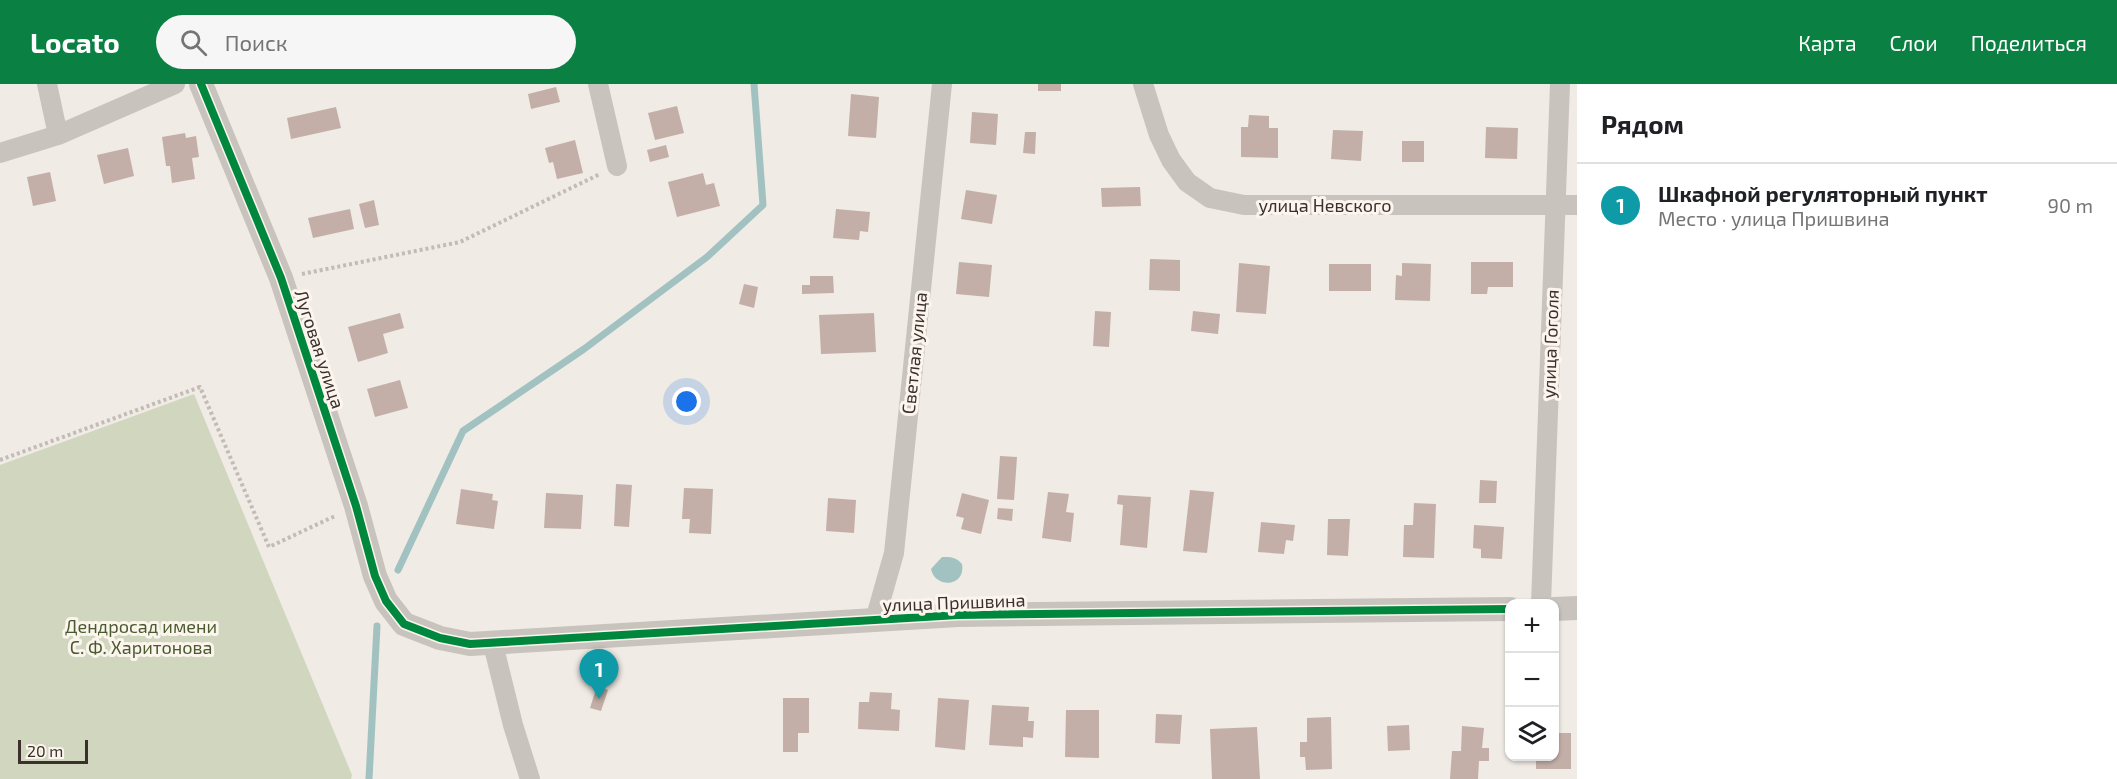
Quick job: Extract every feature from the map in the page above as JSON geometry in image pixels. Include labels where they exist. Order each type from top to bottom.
[{"type":"street","points":[[47,84],[58,135]]},
{"type":"street","points":[[0,153],[58,135],[175,84]]},
{"type":"street","name":"Луговая улица","points":[[201,84],[281,278],[356,506],[375,576],[386,601],[404,624]]},
{"type":"street","points":[[598,84],[617,166]]},
{"type":"street","name":"Светлая улица","points":[[875,620],[894,553],[942,84]]},
{"type":"street","name":"улица Невского","points":[[1143,84],[1159,135],[1171,160],[1187,182],[1210,198],[1244,205],[1577,205]]},
{"type":"street","name":"улица Гоголя","points":[[1541,599],[1560,84]]},
{"type":"street","points":[[1559,609],[1577,608]]},
{"type":"street","name":"улица Пришвина","points":[[404,624],[440,638],[471,645],[958,615],[1505,609]]},
{"type":"street","points":[[493,644],[513,725],[530,779]]},
{"type":"path","points":[[281,278],[460,242],[617,166]]},
{"type":"path","points":[[0,460],[200,387],[269,547],[356,506]]},
{"type":"green space","name":"Дендросад имени С. Ф. Харитонова","points":[[194,394],[352,775],[351,779],[0,779],[0,465]]},
{"type":"water","points":[[942,557],[953,558],[962,564],[962,572],[955,581],[944,582],[938,580],[934,575],[931,569]]},
{"type":"building","points":[[1038,84],[1061,84],[1061,91],[1038,91]]},
{"type":"building","points":[[556,87],[560,102],[531,109],[528,94]]},
{"type":"building","points":[[851,94],[879,97],[876,138],[848,136]]},
{"type":"building","points":[[677,106],[684,133],[655,140],[648,113]]},
{"type":"building","points":[[336,107],[341,128],[291,139],[287,118]]},
{"type":"building","points":[[972,112],[998,114],[996,145],[970,143]]},
{"type":"building","points":[[1249,115],[1269,116],[1269,128],[1278,128],[1278,158],[1241,157],[1241,127],[1248,127]]},
{"type":"building","points":[[1486,127],[1518,128],[1517,159],[1485,158]]},
{"type":"building","points":[[1333,130],[1363,131],[1361,161],[1331,159]]},
{"type":"building","points":[[1025,132],[1036,132],[1035,154],[1023,153]]},
{"type":"building","points":[[185,133],[186,138],[196,136],[199,157],[192,158],[195,179],[172,183],[170,166],[166,166],[162,137]]},
{"type":"building","points":[[575,140],[583,173],[557,179],[553,162],[549,163],[545,148]]},
{"type":"building","points":[[1402,141],[1424,141],[1424,162],[1402,162]]},
{"type":"building","points":[[666,145],[669,157],[650,162],[647,150]]},
{"type":"building","points":[[128,148],[134,176],[104,184],[97,155]]},
{"type":"building","points":[[50,172],[56,201],[33,206],[27,177]]},
{"type":"building","points":[[703,173],[706,185],[714,183],[720,206],[677,217],[668,182]]},
{"type":"building","points":[[1140,187],[1141,206],[1102,207],[1101,188]]},
{"type":"building","points":[[966,190],[997,195],[992,224],[961,219]]},
{"type":"building","points":[[374,200],[379,225],[365,228],[359,204]]},
{"type":"building","points":[[350,209],[354,229],[313,238],[308,218]]},
{"type":"building","points":[[836,209],[870,212],[868,232],[860,231],[859,240],[833,238]]},
{"type":"building","points":[[1150,259],[1180,260],[1180,291],[1149,290]]},
{"type":"building","points":[[959,262],[992,265],[989,297],[956,294]]},
{"type":"building","points":[[1471,262],[1513,262],[1513,287],[1488,287],[1487,294],[1471,294]]},
{"type":"building","points":[[1239,263],[1270,266],[1266,314],[1236,312]]},
{"type":"building","points":[[1402,263],[1431,264],[1430,301],[1395,300],[1396,275],[1402,276]]},
{"type":"building","points":[[1329,264],[1371,264],[1371,291],[1329,291]]},
{"type":"building","points":[[810,276],[833,276],[834,293],[802,294],[802,285],[810,285]]},
{"type":"building","points":[[744,284],[758,287],[754,308],[739,304]]},
{"type":"building","points":[[1095,311],[1111,312],[1109,347],[1093,346]]},
{"type":"building","points":[[1193,311],[1220,314],[1218,334],[1191,331]]},
{"type":"building","points":[[400,313],[404,328],[383,334],[388,353],[358,362],[348,327]]},
{"type":"building","points":[[874,313],[876,352],[821,354],[819,315]]},
{"type":"building","points":[[400,380],[408,408],[375,417],[367,389]]},
{"type":"building","points":[[1000,456],[1017,457],[1014,500],[997,499]]},
{"type":"building","points":[[1480,480],[1497,481],[1496,503],[1479,503]]},
{"type":"building","points":[[616,484],[632,485],[629,527],[614,526]]},
{"type":"building","points":[[684,488],[713,489],[711,534],[689,533],[690,519],[682,519]]},
{"type":"building","points":[[461,489],[493,494],[492,500],[498,501],[494,529],[456,524]]},
{"type":"building","points":[[1190,490],[1214,492],[1207,553],[1183,551]]},
{"type":"building","points":[[1048,492],[1069,494],[1066,512],[1074,513],[1071,542],[1042,538]]},
{"type":"building","points":[[546,493],[583,495],[581,529],[544,528]]},
{"type":"building","points":[[962,493],[989,500],[981,534],[961,529],[964,518],[956,516]]},
{"type":"building","points":[[1118,495],[1151,497],[1147,548],[1120,545],[1123,505],[1117,504]]},
{"type":"building","points":[[828,498],[856,500],[854,533],[826,531]]},
{"type":"building","points":[[1414,503],[1436,504],[1434,558],[1403,557],[1404,525],[1413,525]]},
{"type":"building","points":[[998,508],[1013,509],[1012,521],[997,519]]},
{"type":"building","points":[[1328,519],[1350,519],[1348,556],[1327,555]]},
{"type":"building","points":[[1261,522],[1295,525],[1293,541],[1286,540],[1284,554],[1258,552]]},
{"type":"building","points":[[1474,525],[1504,527],[1502,559],[1481,558],[1481,549],[1473,548]]},
{"type":"building","points":[[597,686],[608,690],[601,711],[590,708]]},
{"type":"building","points":[[870,692],[892,693],[891,709],[900,710],[899,731],[858,729],[859,702],[869,702]]},
{"type":"building","points":[[783,698],[809,698],[809,733],[798,733],[798,752],[783,752]]},
{"type":"building","points":[[938,698],[969,700],[965,750],[935,747]]},
{"type":"building","points":[[992,705],[1029,707],[1028,721],[1034,721],[1033,738],[1023,737],[1023,747],[989,745]]},
{"type":"building","points":[[1066,710],[1099,710],[1099,758],[1065,757]]},
{"type":"building","points":[[1156,714],[1182,715],[1180,744],[1155,743]]},
{"type":"building","points":[[1331,717],[1332,769],[1306,770],[1305,757],[1300,757],[1300,742],[1307,742],[1307,718]]},
{"type":"building","points":[[1409,725],[1410,750],[1388,751],[1387,726]]},
{"type":"building","points":[[1462,726],[1484,728],[1482,748],[1489,748],[1489,761],[1479,761],[1478,779],[1450,779],[1452,751],[1461,751]]},
{"type":"building","points":[[1257,727],[1260,779],[1212,779],[1210,729]]},
{"type":"building","points":[[1559,733],[1571,733],[1571,769],[1536,769],[1536,761],[1559,761]]},
{"type":"waterway","points":[[398,570],[463,431],[584,349],[707,257],[763,205],[754,84]]},
{"type":"waterway","points":[[369,779],[377,626]]},
{"type":"cycle path","points":[[201,84],[281,278],[356,506],[375,576],[386,601],[404,624],[440,638],[470,644],[958,615],[1505,609]]},
{"type":"place","name":"Шкафной регуляторный пункт","points":[[599,699]]}]
